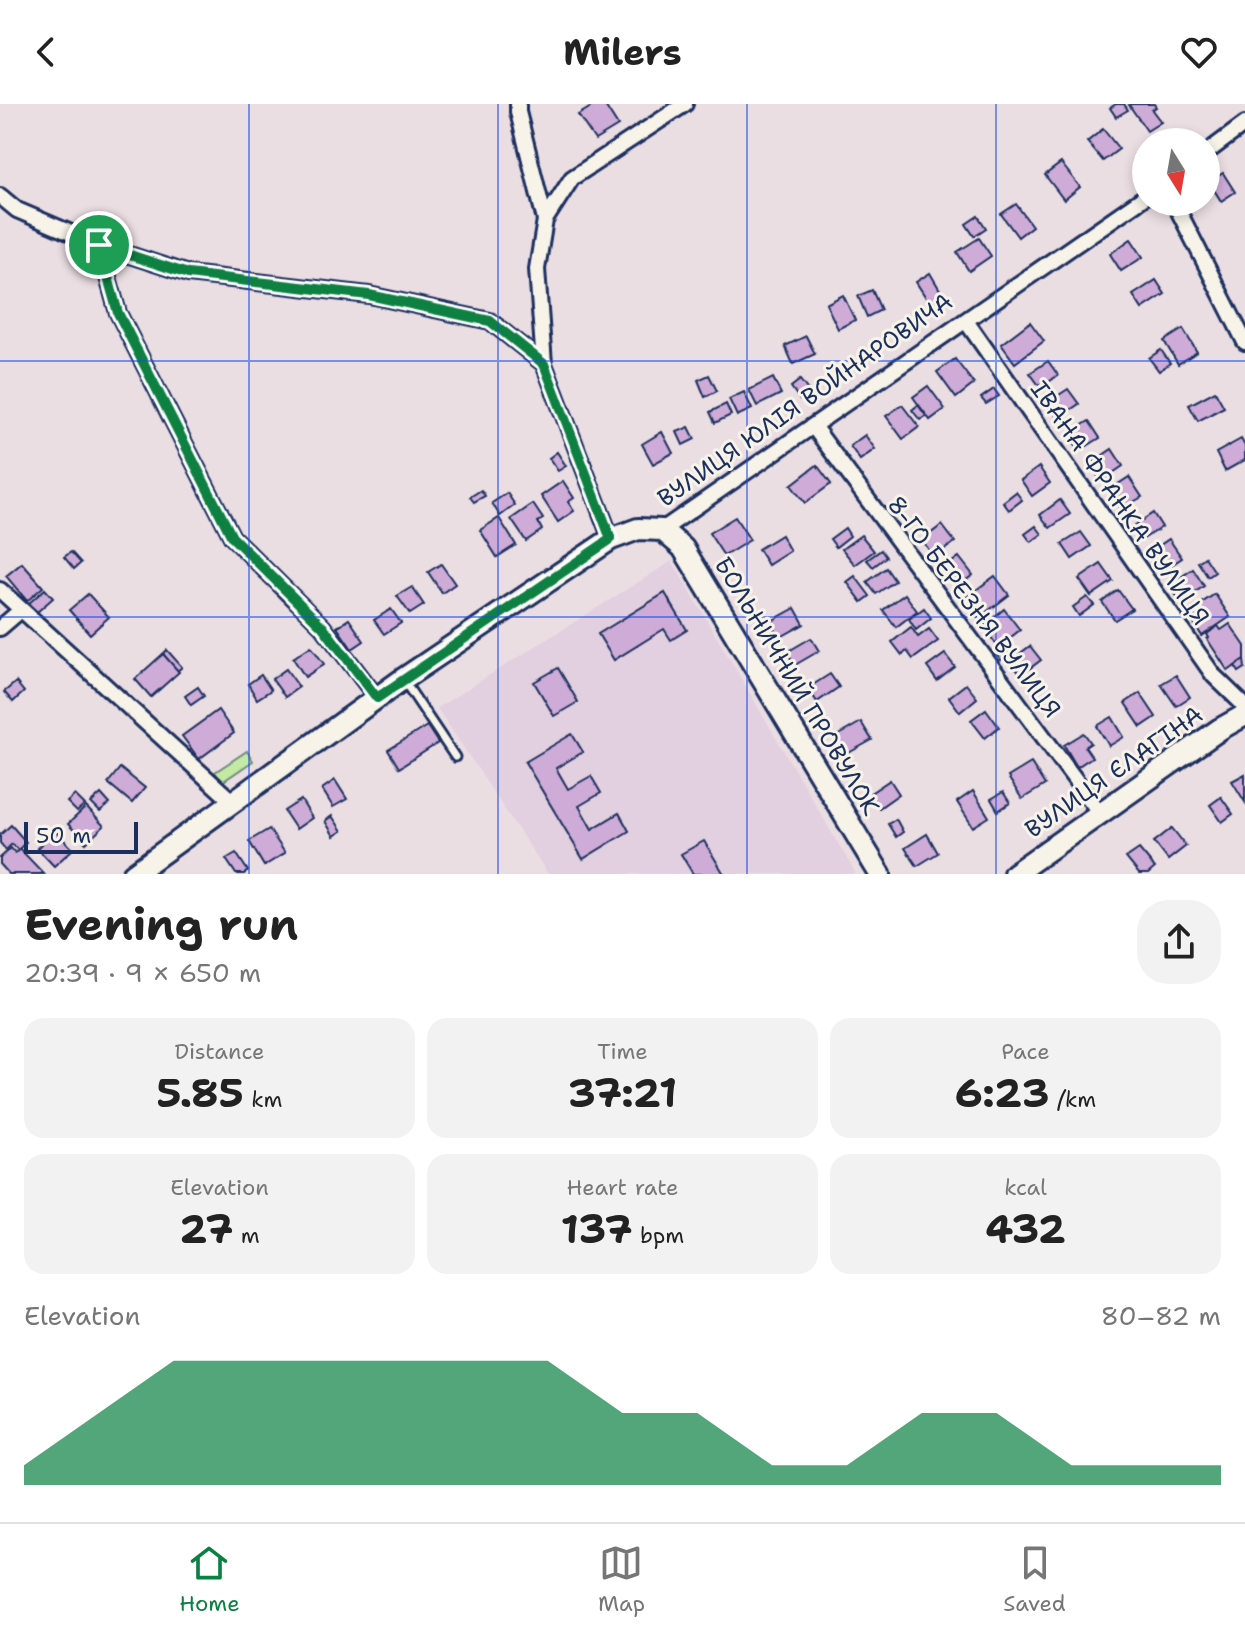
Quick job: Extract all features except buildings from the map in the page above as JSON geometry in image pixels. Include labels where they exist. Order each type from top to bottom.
[{"type":"main road","name":"ВУЛИЦЯ ЮЛІЯ ВОЙНАРОВИЧА","points":[[133,874],[403,679],[611,539],[638,529],[662,530]]},
{"type":"main road","name":"БОЛЬНИЧНИЙ ПРОВУЛОК","points":[[662,530],[683,548],[880,874]]},
{"type":"main road","name":"ВУЛИЦЯ ЄЛАГІНА","points":[[1014,874],[1220,729],[1245,715]]},
{"type":"street","points":[[518,104],[545,220],[537,269],[544,364],[611,539]]},
{"type":"street","points":[[545,220],[572,178],[685,104]]},
{"type":"street","points":[[1220,143],[1245,124]]},
{"type":"street","points":[[0,196],[17,210],[99,245],[188,274],[369,295],[490,321],[544,364]]},
{"type":"street","name":"ВУЛИЦЯ ЮЛІЯ ВОЙНАРОВИЧА","points":[[662,530],[1132,206]]},
{"type":"street","points":[[1181,216],[1245,342]]},
{"type":"street","points":[[99,245],[118,313],[232,537],[323,627],[377,698]]},
{"type":"street","name":"ІВАНА ФРАНКА ВУЛИЦЯ","points":[[966,321],[1214,676],[1245,706]]},
{"type":"street","name":"8-ГО БЕРЕЗНЯ ВУЛИЦЯ","points":[[813,426],[1100,813]]},
{"type":"street","points":[[0,590],[234,803]]},
{"type":"street","points":[[0,628],[21,610]]},
{"type":"lane","points":[[403,679],[455,757]]},
{"type":"shaded area","points":[[672,561],[856,874],[548,874],[437,708]]},
{"type":"green space","points":[[247,751],[253,761],[222,782],[215,772]]},
{"type":"route","points":[[99,245],[188,274],[369,295],[490,321],[544,364],[611,539],[377,698],[323,627],[232,537],[118,313],[99,245]]}]
